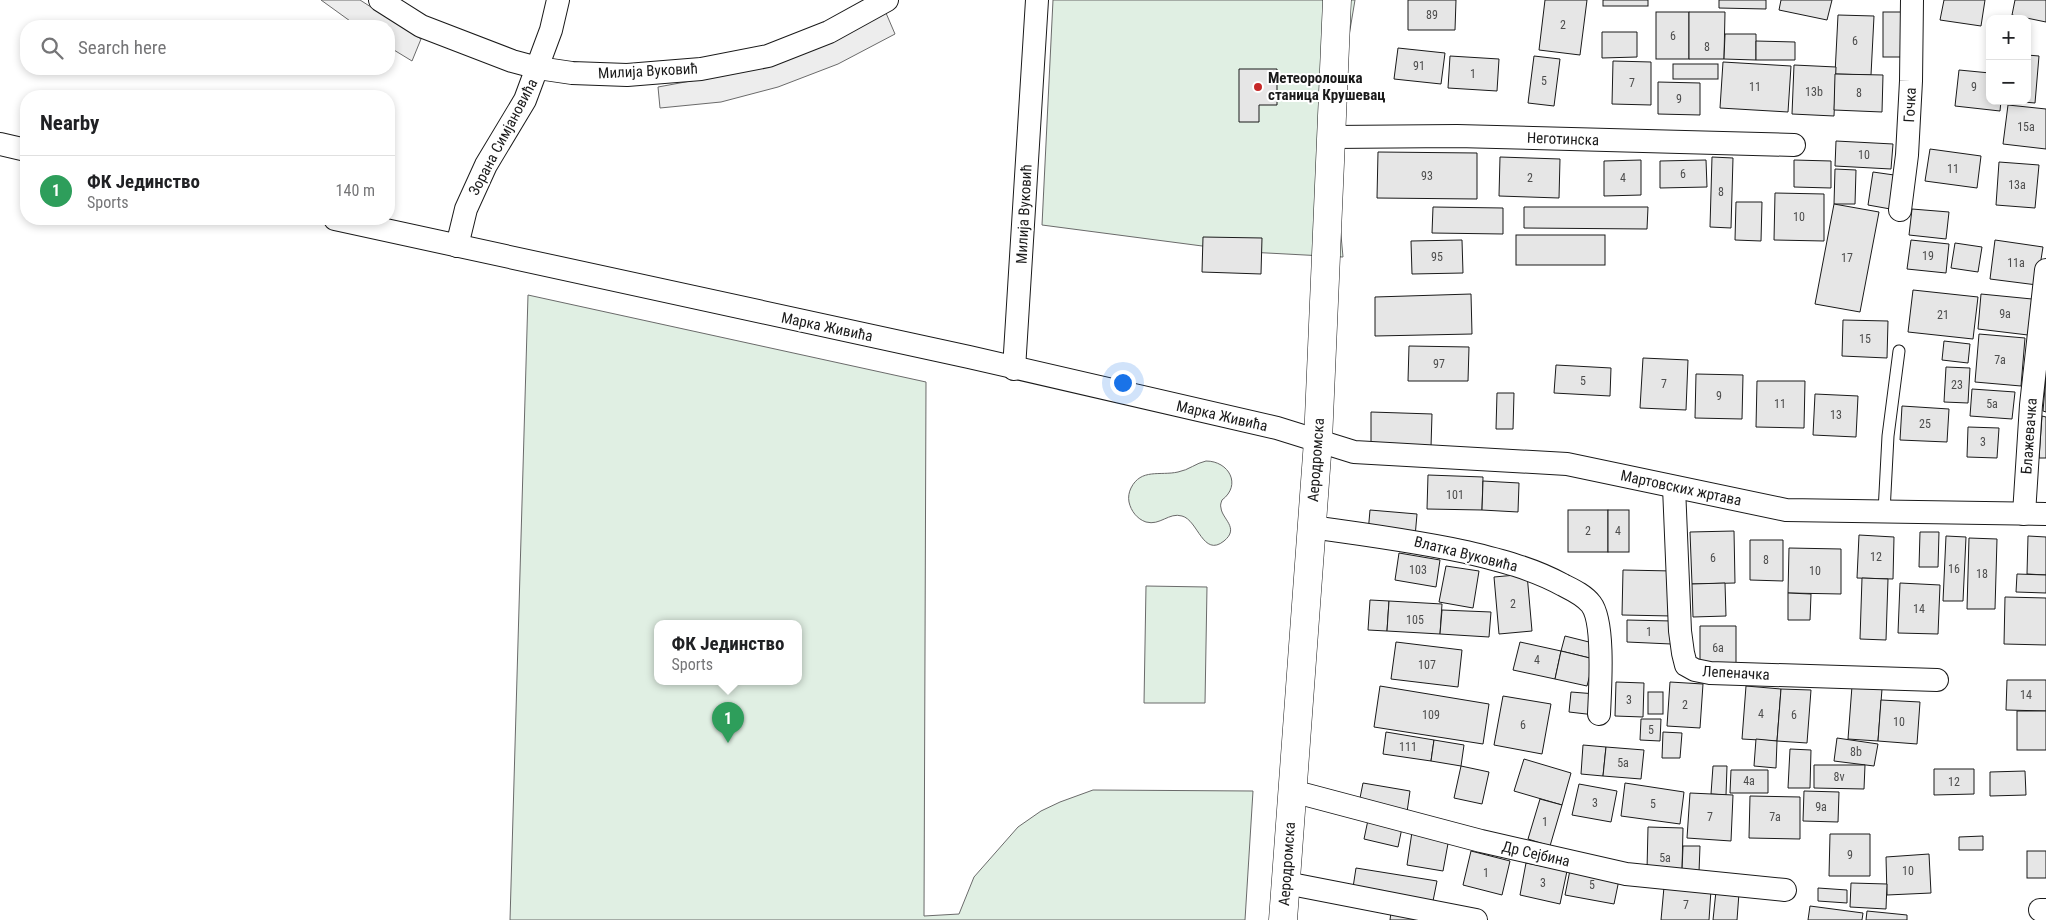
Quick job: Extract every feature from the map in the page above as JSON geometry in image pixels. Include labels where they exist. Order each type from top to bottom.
[{"type":"street","name":"Милија Вуковић","points":[[380,0],[421,26],[512,61],[538,68],[572,73],[627,75],[701,69],[768,56],[829,32],[887,0]]},
{"type":"street","name":"Зорана Симјановића","points":[[457,246],[466,209],[486,165],[525,100],[551,30],[558,0]]},
{"type":"street","name":"Милија Вуковић","points":[[1014,369],[1037,0]]},
{"type":"street","name":"Аеродромска","points":[[1283,920],[1318,441],[1338,0]]},
{"type":"street","name":"Гочка","points":[[1900,210],[1908,155],[1912,81],[1912,0]]},
{"type":"street","name":"Неготинска","points":[[1332,137],[1457,136],[1794,145]]},
{"type":"street","points":[[0,144],[20,149]]},
{"type":"street","name":"Марка Живића","points":[[362,225],[1277,428],[1318,441]]},
{"type":"street","name":"Блажевачка","points":[[2024,514],[2031,405],[2046,270]]},
{"type":"street","name":"Мартовских жртава","points":[[1318,441],[1354,452],[1567,464],[1786,510],[2046,514]]},
{"type":"street","name":"Лепеначка","points":[[1674,487],[1680,631],[1682,654],[1686,665],[1694,670],[1710,673],[1937,680]]},
{"type":"street","name":"Влатка Вуковића","points":[[1311,527],[1419,542],[1509,562],[1551,578],[1579,594],[1592,605],[1598,631],[1601,673],[1599,714]]},
{"type":"street","name":"Др Сејбина","points":[[1292,790],[1481,841],[1626,874],[1785,890]]},
{"type":"street","points":[[1286,883],[1476,920]]},
{"type":"lane","points":[[1884,512],[1888,436],[1898,351]]},
{"type":"green space","points":[[1053,0],[1355,0],[1332,137],[1343,257],[1248,252],[1042,225]]},
{"type":"green space","points":[[528,295],[926,382],[924,916],[959,914],[974,877],[1018,827],[1041,811],[1060,802],[1093,790],[1253,791],[1245,920],[510,920]]},
{"type":"green space","points":[[1206,461],[1221,465],[1226,469],[1232,481],[1231,488],[1222,500],[1221,505],[1222,512],[1230,528],[1229,536],[1224,541],[1217,545],[1211,545],[1206,542],[1188,519],[1182,516],[1177,515],[1151,523],[1137,517],[1129,502],[1129,493],[1135,482],[1146,475],[1182,471]]},
{"type":"green space","points":[[1146,586],[1207,587],[1205,703],[1144,703]]},
{"type":"shaded area","points":[[321,0],[360,0],[391,20],[349,20]]},
{"type":"shaded area","points":[[886,13],[895,34],[838,64],[778,87],[721,102],[660,108],[658,87],[718,76]]},
{"type":"shaded area","points":[[395,22],[421,39],[412,61],[395,51]]},
{"type":"building","points":[[1408,0],[1456,0],[1455,30],[1408,30]]},
{"type":"building","points":[[1545,0],[1587,0],[1580,55],[1539,50]]},
{"type":"building","points":[[1603,0],[1648,0],[1648,6],[1603,6]]},
{"type":"building","points":[[1719,0],[1766,0],[1766,9],[1719,8]]},
{"type":"building","points":[[1781,0],[1832,0],[1827,20],[1779,10]]},
{"type":"building","points":[[1944,0],[1985,0],[1981,26],[1940,20]]},
{"type":"building","points":[[2015,0],[2046,0],[2046,22],[2031,19],[2031,15],[2012,15]]},
{"type":"building","points":[[1656,12],[1689,12],[1689,59],[1656,59]]},
{"type":"building","points":[[1689,12],[1725,12],[1724,59],[1689,59]]},
{"type":"building","points":[[1883,12],[1909,12],[1909,57],[1883,57]]},
{"type":"building","points":[[1838,15],[1874,16],[1871,75],[1835,74]]},
{"type":"building","points":[[1602,32],[1637,32],[1637,57],[1602,58]]},
{"type":"building","points":[[1725,34],[1756,34],[1756,60],[1724,59]]},
{"type":"building","points":[[1756,41],[1795,42],[1795,60],[1756,60]]},
{"type":"building","points":[[1398,48],[1445,53],[1441,84],[1394,79]]},
{"type":"building","points":[[2031,55],[2039,56],[2035,103],[2031,103]]},
{"type":"building","points":[[1450,56],[1499,59],[1497,91],[1448,88]]},
{"type":"building","points":[[1534,56],[1560,59],[1554,106],[1528,103]]},
{"type":"building","points":[[1613,61],[1651,62],[1651,105],[1612,104]]},
{"type":"building","points":[[1723,62],[1791,66],[1788,112],[1720,108]]},
{"type":"building","points":[[1673,64],[1718,64],[1718,79],[1673,79]]},
{"type":"building","points":[[1794,65],[1836,67],[1834,116],[1792,114]]},
{"type":"building","name":"Метеоролошка станица Крушевац","points":[[1239,69],[1277,69],[1277,105],[1259,105],[1259,122],[1239,122]]},
{"type":"building","points":[[1959,70],[1986,73],[1986,105],[2001,105],[2000,111],[1955,106]]},
{"type":"building","points":[[1835,74],[1883,75],[1882,112],[1834,110]]},
{"type":"building","points":[[1658,82],[1700,83],[1700,115],[1658,114]]},
{"type":"building","points":[[2008,105],[2046,109],[2046,149],[2003,144]]},
{"type":"building","points":[[1836,141],[1893,144],[1891,169],[1835,166]]},
{"type":"building","points":[[1930,149],[1981,156],[1977,188],[1925,181]]},
{"type":"building","points":[[1378,152],[1477,153],[1477,199],[1377,198]]},
{"type":"building","points":[[1500,157],[1560,159],[1559,198],[1499,196]]},
{"type":"building","points":[[1712,157],[1733,158],[1731,228],[1710,227]]},
{"type":"building","points":[[1641,160],[1641,195],[1604,196],[1604,161]]},
{"type":"building","points":[[1706,160],[1707,187],[1660,188],[1660,161]]},
{"type":"building","points":[[1794,160],[1831,161],[1831,188],[1794,187]]},
{"type":"building","points":[[1999,162],[2039,165],[2035,208],[1996,205]]},
{"type":"building","points":[[1835,169],[1856,170],[1855,204],[1834,204]]},
{"type":"building","points":[[1873,172],[1901,176],[1896,210],[1868,205]]},
{"type":"building","points":[[1775,193],[1824,194],[1824,241],[1774,240]]},
{"type":"building","points":[[1736,202],[1762,202],[1761,241],[1735,240]]},
{"type":"building","points":[[1834,204],[1879,212],[1860,312],[1815,304]]},
{"type":"building","points":[[1433,207],[1503,208],[1503,234],[1432,233]]},
{"type":"building","points":[[1524,207],[1648,207],[1647,229],[1524,228]]},
{"type":"building","points":[[1912,209],[1949,212],[1946,239],[1909,235]]},
{"type":"building","points":[[1516,235],[1605,235],[1605,265],[1516,265]]},
{"type":"building","points":[[1203,237],[1262,238],[1261,274],[1202,272]]},
{"type":"building","points":[[1462,240],[1463,273],[1412,274],[1411,241]]},
{"type":"building","points":[[1911,240],[1949,244],[1946,273],[1907,269]]},
{"type":"building","points":[[1995,240],[2043,247],[2037,285],[1990,279]]},
{"type":"building","points":[[1955,243],[1982,247],[1978,272],[1951,268]]},
{"type":"building","points":[[1913,290],[1978,297],[1973,339],[1908,332]]},
{"type":"building","points":[[1471,294],[1472,334],[1375,336],[1375,297]]},
{"type":"building","points":[[1981,294],[2032,299],[2028,335],[1978,329]]},
{"type":"building","points":[[1843,320],[1888,321],[1887,358],[1842,356]]},
{"type":"building","points":[[1979,334],[2025,338],[2021,386],[1975,382]]},
{"type":"building","points":[[1944,341],[1970,344],[1968,363],[1942,360]]},
{"type":"building","points":[[1409,346],[1469,347],[1468,381],[1408,381]]},
{"type":"building","points":[[1643,358],[1688,360],[1686,410],[1640,408]]},
{"type":"building","points":[[1556,365],[1611,368],[1610,396],[1554,393]]},
{"type":"building","points":[[1946,367],[1970,368],[1968,403],[1944,402]]},
{"type":"building","points":[[1696,374],[1743,375],[1742,419],[1695,418]]},
{"type":"building","points":[[2046,376],[2046,412],[2043,411]]},
{"type":"building","points":[[1757,381],[1805,381],[1804,428],[1756,427]]},
{"type":"building","points":[[1972,389],[2015,392],[2012,419],[1970,416]]},
{"type":"building","points":[[1497,393],[1514,393],[1513,429],[1496,429]]},
{"type":"building","points":[[1815,394],[1858,396],[1856,437],[1813,435]]},
{"type":"building","points":[[1902,406],[1949,409],[1947,442],[1900,440]]},
{"type":"building","points":[[1371,412],[1432,414],[1431,447],[1371,445]]},
{"type":"building","points":[[2042,416],[2046,417],[2046,458],[2039,458]]},
{"type":"building","points":[[1968,427],[1999,428],[1997,458],[1967,457]]},
{"type":"building","points":[[1428,475],[1483,477],[1482,510],[1427,509]]},
{"type":"building","points":[[1483,481],[1519,483],[1518,512],[1482,510]]},
{"type":"building","points":[[1370,510],[1417,514],[1415,537],[1368,533]]},
{"type":"building","points":[[1568,510],[1608,510],[1608,552],[1568,552]]},
{"type":"building","points":[[1608,510],[1629,510],[1629,552],[1608,552]]},
{"type":"building","points":[[1734,531],[1735,583],[1692,584],[1690,532]]},
{"type":"building","points":[[1920,532],[1939,532],[1938,567],[1919,567]]},
{"type":"building","points":[[1859,535],[1894,537],[1893,579],[1857,578]]},
{"type":"building","points":[[1946,536],[1966,537],[1963,601],[1943,601]]},
{"type":"building","points":[[2028,536],[2046,537],[2046,575],[2027,574]]},
{"type":"building","points":[[1969,538],[1997,539],[1995,609],[1967,609]]},
{"type":"building","points":[[1750,540],[1783,540],[1783,581],[1750,580]]},
{"type":"building","points":[[1789,548],[1841,549],[1841,594],[1788,593]]},
{"type":"building","points":[[1399,553],[1440,560],[1436,587],[1395,580]]},
{"type":"building","points":[[1446,566],[1479,571],[1473,608],[1439,602]]},
{"type":"building","points":[[1623,570],[1673,571],[1672,616],[1622,615]]},
{"type":"building","points":[[1527,574],[1532,631],[1499,634],[1494,577]]},
{"type":"building","points":[[2017,574],[2046,575],[2046,593],[2016,592]]},
{"type":"building","points":[[1862,578],[1888,579],[1886,640],[1860,639]]},
{"type":"building","points":[[1725,583],[1726,616],[1693,617],[1692,584]]},
{"type":"building","points":[[1900,583],[1940,585],[1938,634],[1898,633]]},
{"type":"building","points":[[1788,593],[1811,594],[1810,620],[1788,620]]},
{"type":"building","points":[[2005,597],[2046,598],[2046,645],[2004,644]]},
{"type":"building","points":[[1370,600],[1389,601],[1387,631],[1368,630]]},
{"type":"building","points":[[1389,601],[1442,604],[1440,634],[1387,631]]},
{"type":"building","points":[[1442,610],[1491,612],[1489,637],[1440,634]]},
{"type":"building","points":[[1627,620],[1672,621],[1671,644],[1627,642]]},
{"type":"building","points":[[1700,626],[1736,626],[1736,669],[1700,670]]},
{"type":"building","points":[[1565,636],[1597,644],[1594,659],[1561,651]]},
{"type":"building","points":[[1396,642],[1462,650],[1458,687],[1391,679]]},
{"type":"building","points":[[1520,642],[1561,651],[1555,679],[1513,670]]},
{"type":"building","points":[[1561,651],[1594,659],[1587,686],[1555,679]]},
{"type":"building","points":[[2007,680],[2046,680],[2046,711],[2006,710]]},
{"type":"building","points":[[1616,682],[1644,683],[1643,717],[1615,716]]},
{"type":"building","points":[[1670,682],[1703,684],[1700,728],[1667,726]]},
{"type":"building","points":[[1380,686],[1489,704],[1483,744],[1374,727]]},
{"type":"building","points":[[1746,686],[1781,689],[1777,741],[1742,739]]},
{"type":"building","points":[[1852,686],[1882,689],[1878,741],[1848,739]]},
{"type":"building","points":[[1781,689],[1811,690],[1807,743],[1777,741]]},
{"type":"building","points":[[1571,692],[1596,694],[1595,715],[1569,712]]},
{"type":"building","points":[[1648,692],[1663,692],[1663,714],[1648,714]]},
{"type":"building","points":[[1503,696],[1551,704],[1542,754],[1494,745]]},
{"type":"building","points":[[1881,700],[1920,702],[1917,744],[1878,741]]},
{"type":"building","points":[[2017,711],[2046,711],[2046,750],[2017,750]]},
{"type":"building","points":[[1641,719],[1661,719],[1660,741],[1640,740]]},
{"type":"building","points":[[1386,732],[1434,740],[1431,761],[1383,754]]},
{"type":"building","points":[[1663,732],[1682,733],[1680,758],[1662,758]]},
{"type":"building","points":[[1837,738],[1878,744],[1874,766],[1834,761]]},
{"type":"building","points":[[1756,739],[1777,741],[1776,768],[1754,766]]},
{"type":"building","points":[[1434,740],[1464,745],[1461,766],[1431,761]]},
{"type":"building","points":[[1583,745],[1606,747],[1603,776],[1581,774]]},
{"type":"building","points":[[1606,747],[1644,750],[1641,779],[1603,776]]},
{"type":"building","points":[[1790,749],[1811,750],[1810,788],[1788,788]]},
{"type":"building","points":[[1524,759],[1571,773],[1562,805],[1514,791]]},
{"type":"building","points":[[1814,765],[1865,765],[1864,789],[1814,788]]},
{"type":"building","points":[[1461,766],[1489,772],[1482,804],[1454,798]]},
{"type":"building","points":[[1713,766],[1727,766],[1726,795],[1711,794]]},
{"type":"building","points":[[1934,769],[1974,769],[1974,794],[1934,795]]},
{"type":"building","points":[[1731,770],[1768,770],[1768,793],[1730,793]]},
{"type":"building","points":[[2025,771],[2026,795],[1990,796],[1990,772]]},
{"type":"building","points":[[1363,783],[1410,791],[1407,812],[1359,803]]},
{"type":"building","points":[[1625,783],[1684,792],[1680,824],[1621,816]]},
{"type":"building","points":[[1579,784],[1617,791],[1611,822],[1572,815]]},
{"type":"building","points":[[1804,791],[1839,792],[1838,822],[1803,821]]},
{"type":"building","points":[[1690,793],[1733,795],[1731,841],[1687,838]]},
{"type":"building","points":[[1750,796],[1800,797],[1800,839],[1749,838]]},
{"type":"building","points":[[1540,799],[1562,805],[1550,846],[1528,839]]},
{"type":"building","points":[[1368,820],[1402,828],[1398,847],[1364,839]]},
{"type":"building","points":[[1648,827],[1683,828],[1682,871],[1647,870]]},
{"type":"building","points":[[1412,832],[1449,838],[1443,871],[1407,865]]},
{"type":"building","points":[[1830,834],[1870,834],[1870,876],[1829,876]]},
{"type":"building","points":[[1983,836],[1983,850],[1959,850],[1959,837]]},
{"type":"building","points":[[1683,846],[1700,846],[1699,872],[1682,871]]},
{"type":"building","points":[[1471,851],[1510,861],[1502,895],[1463,885]]},
{"type":"building","points":[[2027,851],[2046,851],[2046,878],[2027,878]]},
{"type":"building","points":[[1929,854],[1931,893],[1887,895],[1886,857]]},
{"type":"building","points":[[1526,863],[1567,871],[1560,904],[1520,895]]},
{"type":"building","points":[[1571,865],[1620,875],[1614,904],[1565,895]]},
{"type":"building","points":[[1356,868],[1437,881],[1432,906],[1352,894]]},
{"type":"building","points":[[1851,883],[1887,884],[1886,909],[1850,907]]},
{"type":"building","points":[[1664,887],[1711,890],[1709,920],[1661,920]]},
{"type":"building","points":[[1818,888],[1847,890],[1847,903],[1818,901]]},
{"type":"building","points":[[1716,891],[1739,893],[1737,920],[1713,920]]},
{"type":"building","points":[[1810,906],[1863,913],[1862,920],[1808,920]]},
{"type":"building","points":[[1867,911],[1907,915],[1907,920],[1866,920]]},
{"type":"building","points":[[1391,912],[1438,920],[1390,920]]},
{"type":"place","name":"Метеоролошка станица Крушевац","points":[[1258,87]]},
{"type":"place","name":"ФК Јединство","points":[[728,743]]}]
